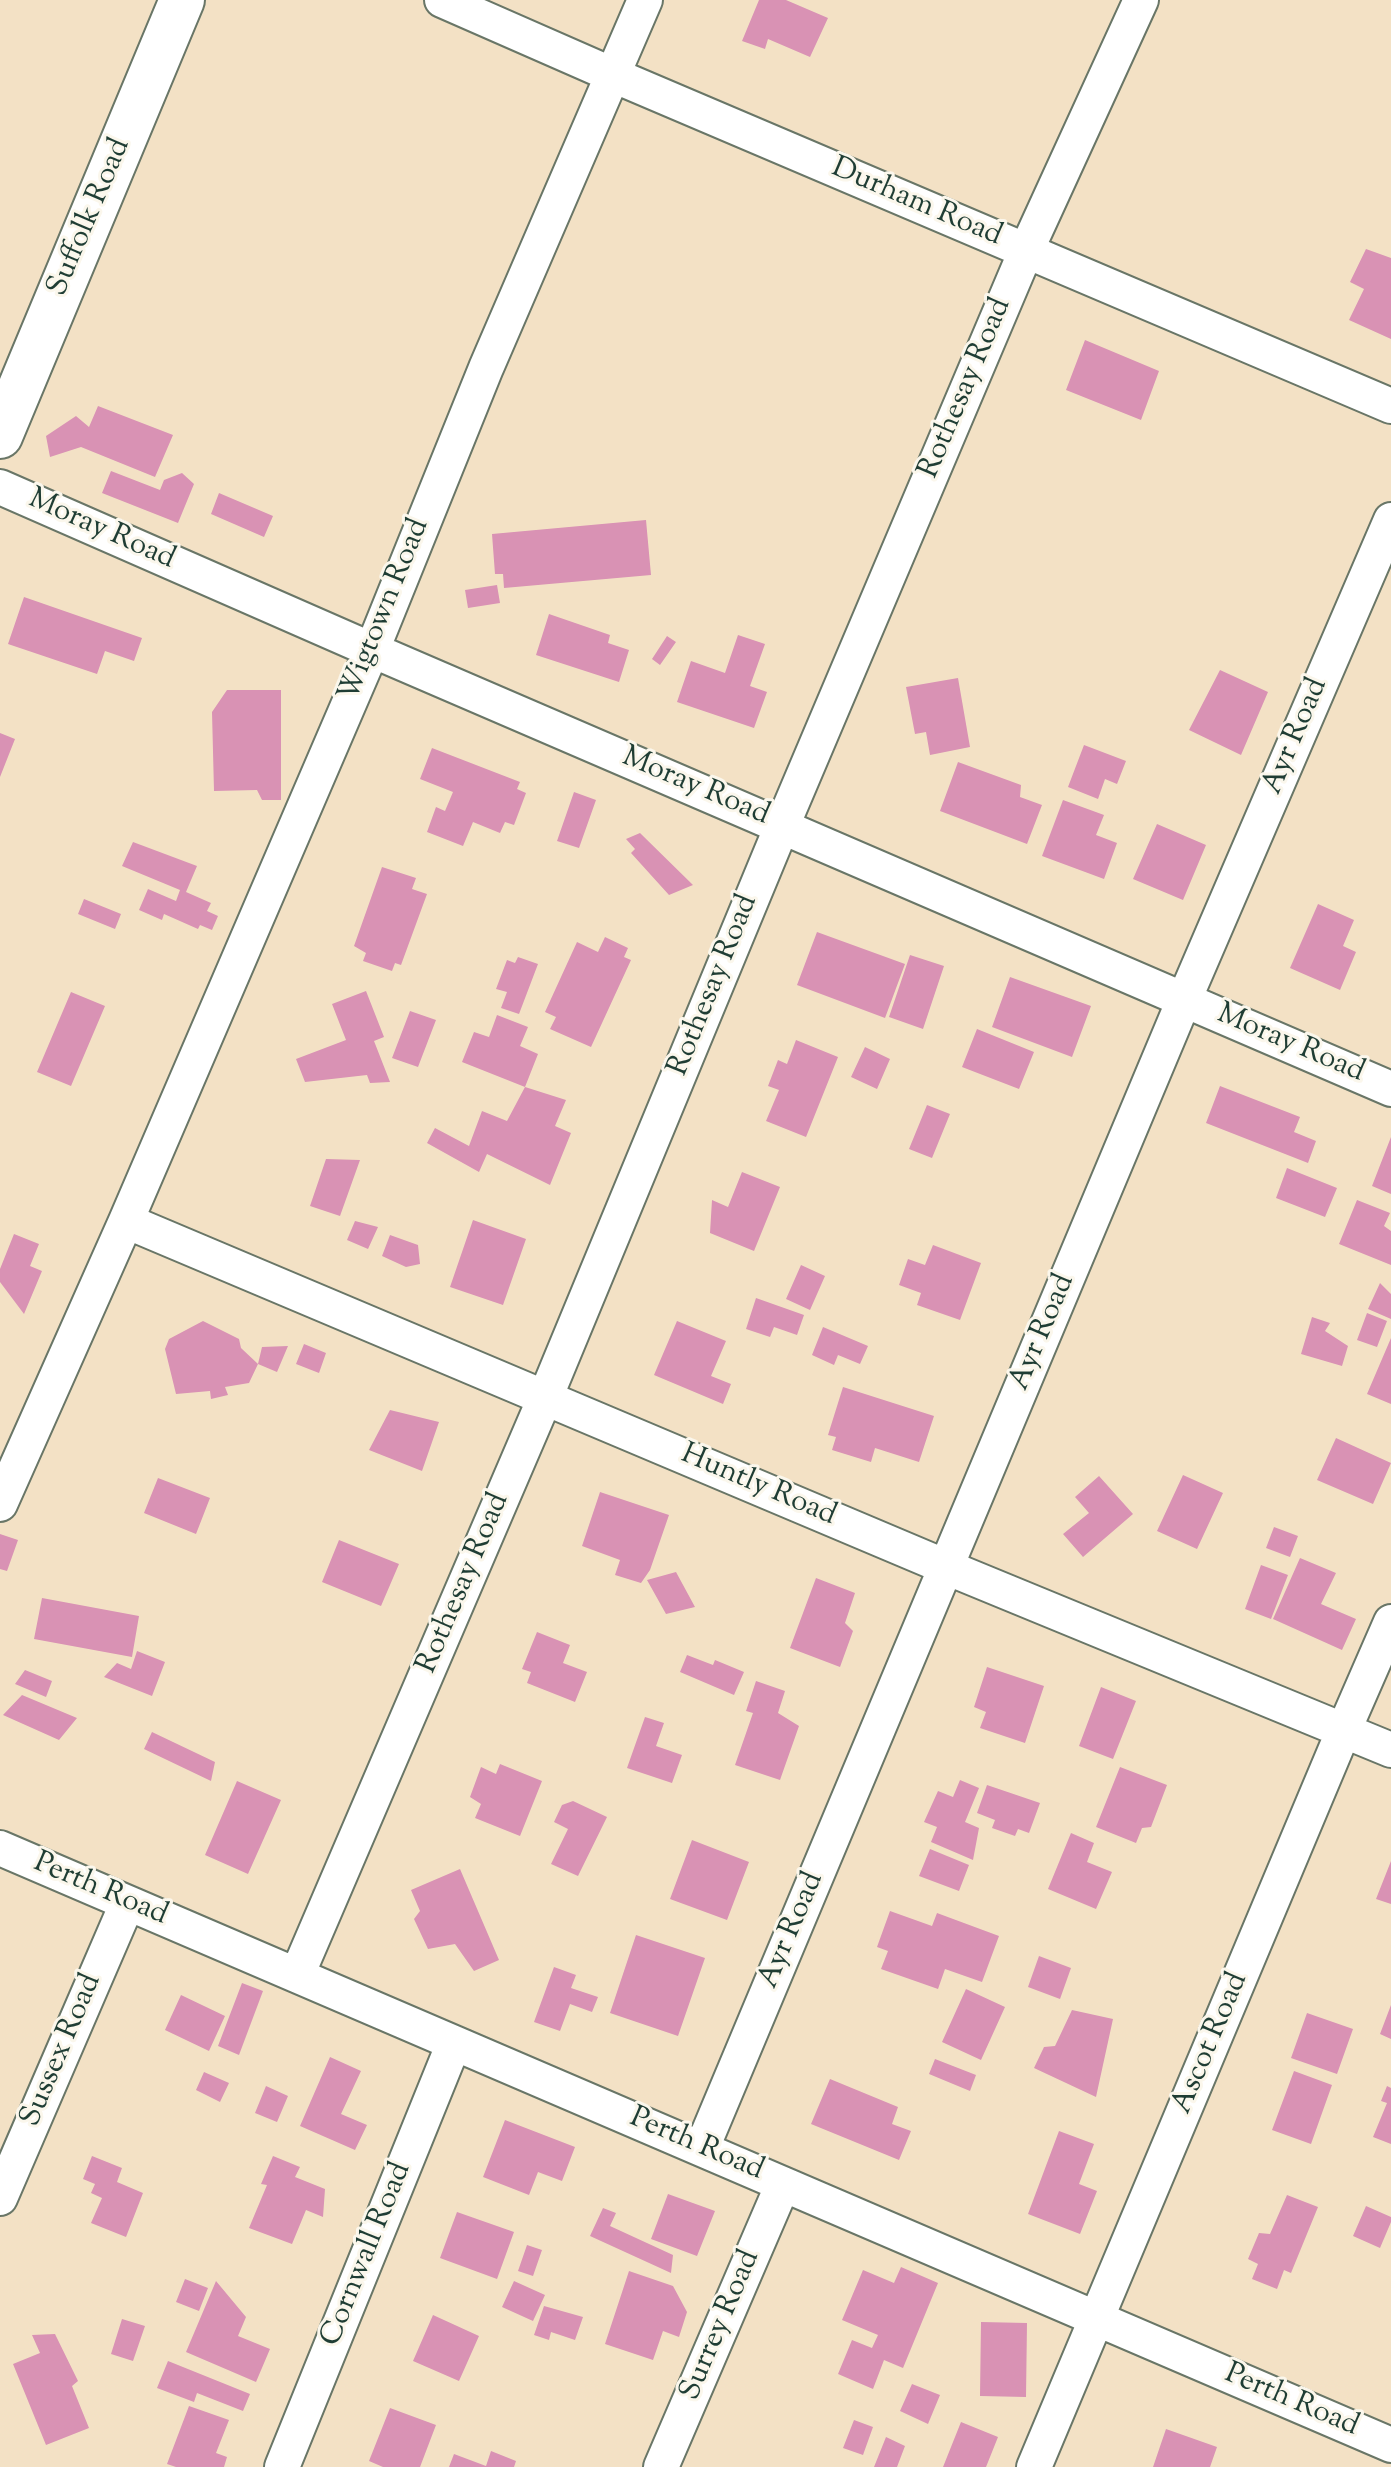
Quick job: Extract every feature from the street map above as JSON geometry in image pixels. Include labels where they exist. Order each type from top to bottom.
[{"type":"street","name":"Suffolk Road","points":[[0,436],[182,0]]},
{"type":"street","name":"Durham Road","points":[[442,0],[1391,406]]},
{"type":"street","name":"Wigtown Road","points":[[0,1504],[126,1221],[372,650],[480,382],[645,0]]},
{"type":"street","name":"Rothesay Road","points":[[297,1975],[545,1398],[782,826],[1026,251],[1141,0]]},
{"type":"street","name":"Moray Road","points":[[0,487],[1391,1089]]},
{"type":"street","name":"Ayr Road","points":[[702,2148],[1184,1000],[1391,520]]},
{"type":"street","name":"Huntly Road","points":[[126,1221],[946,1567],[1391,1750]]},
{"type":"street","name":"Ascot Road","points":[[1034,2467],[1391,1622]]},
{"type":"street","name":"Perth Road","points":[[0,1848],[1391,2445]]},
{"type":"street","name":"Sussex Road","points":[[0,2198],[127,1904]]},
{"type":"street","name":"Cornwall Road","points":[[282,2467],[454,2043]]},
{"type":"street","name":"Surrey Road","points":[[661,2467],[783,2184]]},
{"type":"building","points":[[759,0],[786,0],[828,18],[810,57],[768,39],[765,49],[742,41]]},
{"type":"building","points":[[1366,249],[1391,258],[1391,339],[1349,320],[1364,289],[1350,282]]},
{"type":"building","points":[[1085,340],[1159,371],[1141,420],[1066,390]]},
{"type":"building","points":[[98,406],[173,435],[155,477],[81,447],[50,457],[46,436],[76,416],[89,427]]},
{"type":"building","points":[[111,471],[160,490],[164,480],[182,473],[194,484],[178,523],[102,493]]},
{"type":"building","points":[[219,493],[273,516],[264,537],[211,514]]},
{"type":"building","points":[[646,520],[651,575],[504,588],[503,574],[495,574],[492,534]]},
{"type":"building","points":[[497,585],[500,603],[468,608],[465,590]]},
{"type":"building","points":[[24,597],[142,638],[134,661],[105,651],[97,674],[8,644]]},
{"type":"building","points":[[549,614],[610,635],[608,643],[629,650],[619,682],[536,655]]},
{"type":"building","points":[[738,635],[765,644],[750,686],[767,692],[754,728],[677,702],[691,661],[725,673]]},
{"type":"building","points":[[667,636],[676,642],[660,665],[652,659]]},
{"type":"building","points":[[1220,670],[1268,692],[1241,755],[1189,730]]},
{"type":"building","points":[[958,678],[970,747],[930,755],[926,732],[915,734],[906,687]]},
{"type":"building","points":[[227,690],[281,690],[281,800],[262,800],[257,790],[214,791],[212,712]]},
{"type":"building","points":[[0,733],[15,739],[0,777]]},
{"type":"building","points":[[1084,745],[1126,761],[1117,784],[1105,779],[1098,799],[1068,787]]},
{"type":"building","points":[[432,748],[520,782],[517,789],[526,793],[514,825],[505,822],[500,833],[473,822],[463,846],[427,832],[436,807],[445,811],[453,792],[420,779]]},
{"type":"building","points":[[958,762],[1021,785],[1020,797],[1042,805],[1027,844],[940,811]]},
{"type":"building","points":[[574,792],[596,800],[579,848],[557,841]]},
{"type":"building","points":[[1063,800],[1104,815],[1096,835],[1117,843],[1104,879],[1042,856]]},
{"type":"building","points":[[1157,824],[1206,845],[1183,900],[1133,879]]},
{"type":"building","points":[[640,833],[693,885],[669,895],[631,853],[635,849],[626,839]]},
{"type":"building","points":[[133,842],[197,866],[186,892],[211,903],[207,911],[218,916],[212,930],[200,925],[198,929],[164,914],[162,920],[139,910],[148,889],[176,901],[180,890],[122,866]]},
{"type":"building","points":[[382,867],[416,878],[412,889],[427,894],[401,965],[395,963],[392,971],[363,961],[366,953],[354,946]]},
{"type":"building","points":[[84,899],[121,914],[115,929],[78,914]]},
{"type":"building","points":[[1318,904],[1354,920],[1343,946],[1356,952],[1340,990],[1290,968]]},
{"type":"building","points":[[817,932],[905,964],[885,1018],[797,985]]},
{"type":"building","points":[[605,937],[628,948],[624,957],[631,960],[591,1047],[550,1029],[556,1017],[545,1012],[577,942],[598,952]]},
{"type":"building","points":[[910,955],[944,966],[923,1029],[889,1017]]},
{"type":"building","points":[[518,957],[538,964],[519,1014],[501,1008],[507,992],[496,989],[507,960],[515,963]]},
{"type":"building","points":[[1010,977],[1091,1006],[1072,1057],[992,1027]]},
{"type":"building","points":[[366,991],[384,1037],[374,1041],[390,1082],[370,1083],[367,1075],[305,1082],[296,1059],[346,1040],[332,1004]]},
{"type":"building","points":[[71,992],[105,1006],[71,1086],[37,1072]]},
{"type":"building","points":[[410,1011],[436,1020],[418,1067],[392,1058]]},
{"type":"building","points":[[497,1015],[528,1027],[520,1046],[538,1054],[525,1087],[462,1062],[474,1032],[489,1037]]},
{"type":"building","points":[[977,1029],[1034,1052],[1019,1089],[962,1067]]},
{"type":"building","points":[[796,1040],[838,1057],[806,1137],[766,1121],[779,1090],[768,1086],[778,1060],[787,1064]]},
{"type":"building","points":[[865,1047],[890,1059],[877,1089],[851,1077]]},
{"type":"building","points":[[1220,1086],[1300,1117],[1294,1132],[1316,1141],[1308,1163],[1206,1123]]},
{"type":"building","points":[[525,1087],[566,1100],[555,1126],[571,1133],[550,1185],[487,1154],[479,1172],[427,1143],[435,1128],[469,1146],[482,1111],[507,1121]]},
{"type":"building","points":[[927,1105],[950,1114],[932,1158],[909,1149]]},
{"type":"building","points":[[1391,1137],[1391,1194],[1372,1186]]},
{"type":"building","points":[[326,1159],[360,1160],[340,1216],[310,1206]]},
{"type":"building","points":[[1287,1168],[1337,1188],[1325,1217],[1276,1198]]},
{"type":"building","points":[[742,1172],[780,1187],[754,1251],[710,1233],[712,1200],[728,1207]]},
{"type":"building","points":[[1357,1200],[1390,1213],[1384,1226],[1391,1231],[1391,1265],[1339,1244]]},
{"type":"building","points":[[473,1220],[526,1239],[503,1305],[450,1287]]},
{"type":"building","points":[[355,1221],[378,1227],[368,1249],[347,1240]]},
{"type":"building","points":[[14,1234],[39,1244],[30,1266],[42,1271],[24,1314],[0,1282],[0,1269]]},
{"type":"building","points":[[390,1235],[418,1245],[420,1264],[406,1267],[382,1256]]},
{"type":"building","points":[[933,1245],[981,1263],[960,1320],[917,1305],[921,1293],[899,1285],[908,1259],[925,1265]]},
{"type":"building","points":[[801,1265],[825,1276],[810,1310],[786,1299]]},
{"type":"building","points":[[1380,1283],[1391,1294],[1391,1319],[1368,1309]]},
{"type":"building","points":[[756,1298],[804,1315],[797,1335],[774,1327],[770,1337],[746,1329]]},
{"type":"building","points":[[1367,1313],[1387,1321],[1377,1347],[1357,1340]]},
{"type":"building","points":[[1312,1317],[1330,1323],[1325,1331],[1348,1346],[1342,1366],[1301,1354]]},
{"type":"building","points":[[203,1321],[239,1339],[241,1348],[258,1364],[249,1383],[225,1387],[228,1395],[211,1399],[210,1391],[176,1394],[165,1349],[169,1339]]},
{"type":"building","points":[[677,1321],[726,1341],[711,1376],[731,1384],[723,1404],[654,1375]]},
{"type":"building","points":[[823,1327],[868,1346],[860,1364],[838,1355],[834,1365],[812,1355]]},
{"type":"building","points":[[1391,1338],[1391,1404],[1367,1394]]},
{"type":"building","points":[[304,1344],[326,1353],[319,1373],[296,1364]]},
{"type":"building","points":[[288,1346],[277,1372],[258,1364],[262,1347]]},
{"type":"building","points":[[843,1387],[934,1416],[919,1462],[875,1448],[871,1462],[832,1450],[836,1437],[828,1435]]},
{"type":"building","points":[[390,1410],[439,1422],[422,1471],[369,1450]]},
{"type":"building","points":[[1336,1438],[1391,1463],[1373,1504],[1317,1480]]},
{"type":"building","points":[[1183,1475],[1223,1493],[1197,1549],[1157,1531]]},
{"type":"building","points":[[1099,1476],[1133,1514],[1083,1557],[1063,1534],[1089,1513],[1075,1497]]},
{"type":"building","points":[[158,1478],[210,1498],[196,1534],[144,1513]]},
{"type":"building","points":[[600,1492],[669,1515],[650,1570],[641,1583],[615,1575],[620,1560],[582,1546]]},
{"type":"building","points":[[1274,1527],[1298,1536],[1290,1557],[1266,1548]]},
{"type":"building","points":[[0,1534],[18,1540],[7,1571],[0,1569]]},
{"type":"building","points":[[339,1540],[399,1564],[381,1606],[322,1582]]},
{"type":"building","points":[[1300,1558],[1336,1573],[1321,1604],[1356,1619],[1342,1650],[1273,1619]]},
{"type":"building","points":[[1261,1565],[1288,1575],[1271,1619],[1245,1609]]},
{"type":"building","points":[[676,1572],[695,1607],[666,1614],[647,1580]]},
{"type":"building","points":[[816,1578],[855,1593],[845,1623],[853,1631],[840,1667],[790,1648]]},
{"type":"building","points":[[42,1598],[139,1616],[132,1657],[34,1639]]},
{"type":"building","points":[[537,1632],[570,1645],[563,1663],[587,1672],[575,1702],[527,1683],[531,1672],[522,1669]]},
{"type":"building","points":[[137,1651],[165,1662],[152,1696],[104,1677],[117,1663],[131,1669]]},
{"type":"building","points":[[687,1655],[713,1665],[715,1660],[744,1672],[734,1695],[680,1672]]},
{"type":"building","points":[[987,1667],[1044,1686],[1025,1743],[980,1728],[986,1712],[974,1707]]},
{"type":"building","points":[[25,1670],[52,1681],[46,1697],[15,1684]]},
{"type":"building","points":[[756,1681],[785,1691],[778,1713],[799,1726],[780,1780],[735,1765],[753,1713],[746,1711]]},
{"type":"building","points":[[1101,1687],[1136,1701],[1113,1759],[1079,1746]]},
{"type":"building","points":[[22,1695],[77,1718],[59,1740],[3,1715]]},
{"type":"building","points":[[645,1717],[664,1723],[656,1746],[682,1755],[672,1783],[627,1768]]},
{"type":"building","points":[[152,1732],[215,1762],[211,1781],[144,1749]]},
{"type":"building","points":[[500,1764],[542,1781],[520,1836],[475,1818],[481,1804],[470,1797],[481,1767],[496,1774]]},
{"type":"building","points":[[1120,1767],[1167,1785],[1151,1827],[1142,1828],[1136,1843],[1096,1827]]},
{"type":"building","points":[[960,1780],[979,1788],[965,1822],[979,1828],[973,1860],[931,1842],[937,1827],[924,1822],[938,1791],[953,1797]]},
{"type":"building","points":[[237,1781],[281,1800],[248,1874],[205,1855]]},
{"type":"building","points":[[987,1785],[1040,1803],[1029,1833],[1018,1829],[1015,1836],[992,1828],[995,1820],[977,1813]]},
{"type":"building","points":[[573,1801],[607,1817],[578,1876],[551,1864],[568,1829],[554,1822],[562,1805]]},
{"type":"building","points":[[1071,1833],[1094,1843],[1087,1862],[1112,1872],[1096,1909],[1048,1889]]},
{"type":"building","points":[[692,1840],[749,1862],[727,1920],[670,1899]]},
{"type":"building","points":[[930,1849],[969,1865],[959,1891],[919,1876]]},
{"type":"building","points":[[1391,1861],[1391,1904],[1376,1899]]},
{"type":"building","points":[[460,1869],[499,1960],[474,1971],[455,1944],[428,1949],[414,1919],[420,1911],[411,1890]]},
{"type":"building","points":[[890,1911],[932,1926],[937,1913],[999,1936],[982,1982],[945,1969],[938,1989],[881,1969],[888,1951],[877,1947]]},
{"type":"building","points":[[636,1935],[705,1958],[678,2036],[610,2013]]},
{"type":"building","points":[[1039,1956],[1071,1968],[1060,1999],[1028,1987]]},
{"type":"building","points":[[554,1967],[576,1975],[571,1988],[598,1997],[592,2012],[570,2004],[560,2031],[534,2022]]},
{"type":"building","points":[[242,1983],[263,1991],[239,2055],[218,2046]]},
{"type":"building","points":[[966,1989],[1005,2007],[981,2060],[942,2042]]},
{"type":"building","points":[[181,1995],[225,2016],[209,2051],[165,2030]]},
{"type":"building","points":[[1391,2005],[1391,2039],[1380,2034]]},
{"type":"building","points":[[1072,2010],[1113,2019],[1096,2097],[1034,2068],[1044,2047],[1055,2046]]},
{"type":"building","points":[[1307,2013],[1353,2029],[1337,2074],[1291,2058]]},
{"type":"building","points":[[330,2057],[361,2071],[341,2114],[367,2125],[355,2150],[300,2126]]},
{"type":"building","points":[[935,2059],[976,2075],[970,2091],[929,2074]]},
{"type":"building","points":[[1294,2071],[1332,2085],[1311,2144],[1272,2130]]},
{"type":"building","points":[[204,2072],[229,2083],[220,2102],[196,2090]]},
{"type":"building","points":[[830,2079],[898,2107],[892,2124],[911,2131],[899,2160],[811,2124]]},
{"type":"building","points":[[266,2086],[288,2096],[277,2122],[255,2113]]},
{"type":"building","points":[[1387,2086],[1391,2088],[1391,2144],[1373,2137],[1387,2103],[1381,2101]]},
{"type":"building","points":[[505,2120],[575,2147],[562,2181],[538,2172],[529,2195],[483,2177]]},
{"type":"building","points":[[1059,2131],[1094,2144],[1079,2184],[1097,2191],[1080,2234],[1028,2214]]},
{"type":"building","points":[[92,2156],[122,2168],[117,2182],[143,2193],[126,2237],[91,2223],[102,2198],[91,2193],[95,2184],[83,2179]]},
{"type":"building","points":[[273,2156],[300,2167],[295,2177],[325,2189],[323,2217],[306,2210],[292,2244],[249,2228],[267,2185],[261,2184]]},
{"type":"building","points":[[668,2194],[715,2211],[697,2256],[651,2239]]},
{"type":"building","points":[[1287,2195],[1318,2207],[1291,2273],[1284,2270],[1277,2289],[1252,2279],[1258,2264],[1248,2259],[1259,2233],[1270,2234]]},
{"type":"building","points":[[1366,2206],[1391,2217],[1380,2248],[1353,2236]]},
{"type":"building","points":[[603,2208],[616,2213],[610,2226],[673,2255],[671,2273],[590,2236]]},
{"type":"building","points":[[457,2212],[514,2232],[497,2279],[440,2258]]},
{"type":"building","points":[[527,2245],[542,2250],[533,2276],[518,2271]]},
{"type":"building","points":[[901,2267],[938,2283],[903,2368],[884,2360],[873,2389],[838,2374],[852,2340],[872,2348],[878,2335],[842,2320],[863,2270],[894,2283]]},
{"type":"building","points":[[629,2271],[673,2286],[687,2312],[679,2337],[663,2331],[653,2360],[605,2344]]},
{"type":"building","points":[[185,2279],[208,2288],[199,2311],[176,2302]]},
{"type":"building","points":[[216,2281],[246,2317],[238,2336],[270,2349],[256,2382],[186,2352]]},
{"type":"building","points":[[514,2281],[545,2295],[533,2321],[502,2307]]},
{"type":"building","points":[[544,2306],[583,2317],[575,2340],[551,2332],[549,2340],[534,2335]]},
{"type":"building","points":[[433,2315],[479,2336],[459,2381],[413,2361]]},
{"type":"building","points":[[122,2319],[145,2326],[133,2361],[111,2354]]},
{"type":"building","points":[[981,2322],[1027,2323],[1026,2397],[980,2396]]},
{"type":"building","points":[[55,2334],[78,2381],[72,2386],[89,2428],[46,2445],[13,2364],[40,2353],[32,2335]]},
{"type":"building","points":[[168,2361],[250,2394],[243,2411],[197,2393],[194,2402],[157,2388]]},
{"type":"building","points":[[912,2384],[940,2395],[928,2424],[900,2411]]},
{"type":"building","points":[[189,2406],[229,2420],[216,2453],[227,2457],[224,2467],[176,2467],[167,2464]]},
{"type":"building","points":[[390,2408],[436,2425],[420,2467],[383,2467],[369,2461]]},
{"type":"building","points":[[854,2420],[873,2427],[863,2455],[843,2448]]},
{"type":"building","points":[[961,2422],[998,2437],[986,2467],[943,2467]]},
{"type":"building","points":[[1166,2429],[1217,2447],[1210,2467],[1153,2467]]},
{"type":"building","points":[[886,2437],[905,2446],[897,2467],[874,2467]]},
{"type":"building","points":[[491,2451],[516,2461],[514,2467],[449,2467],[454,2454],[486,2466]]}]
